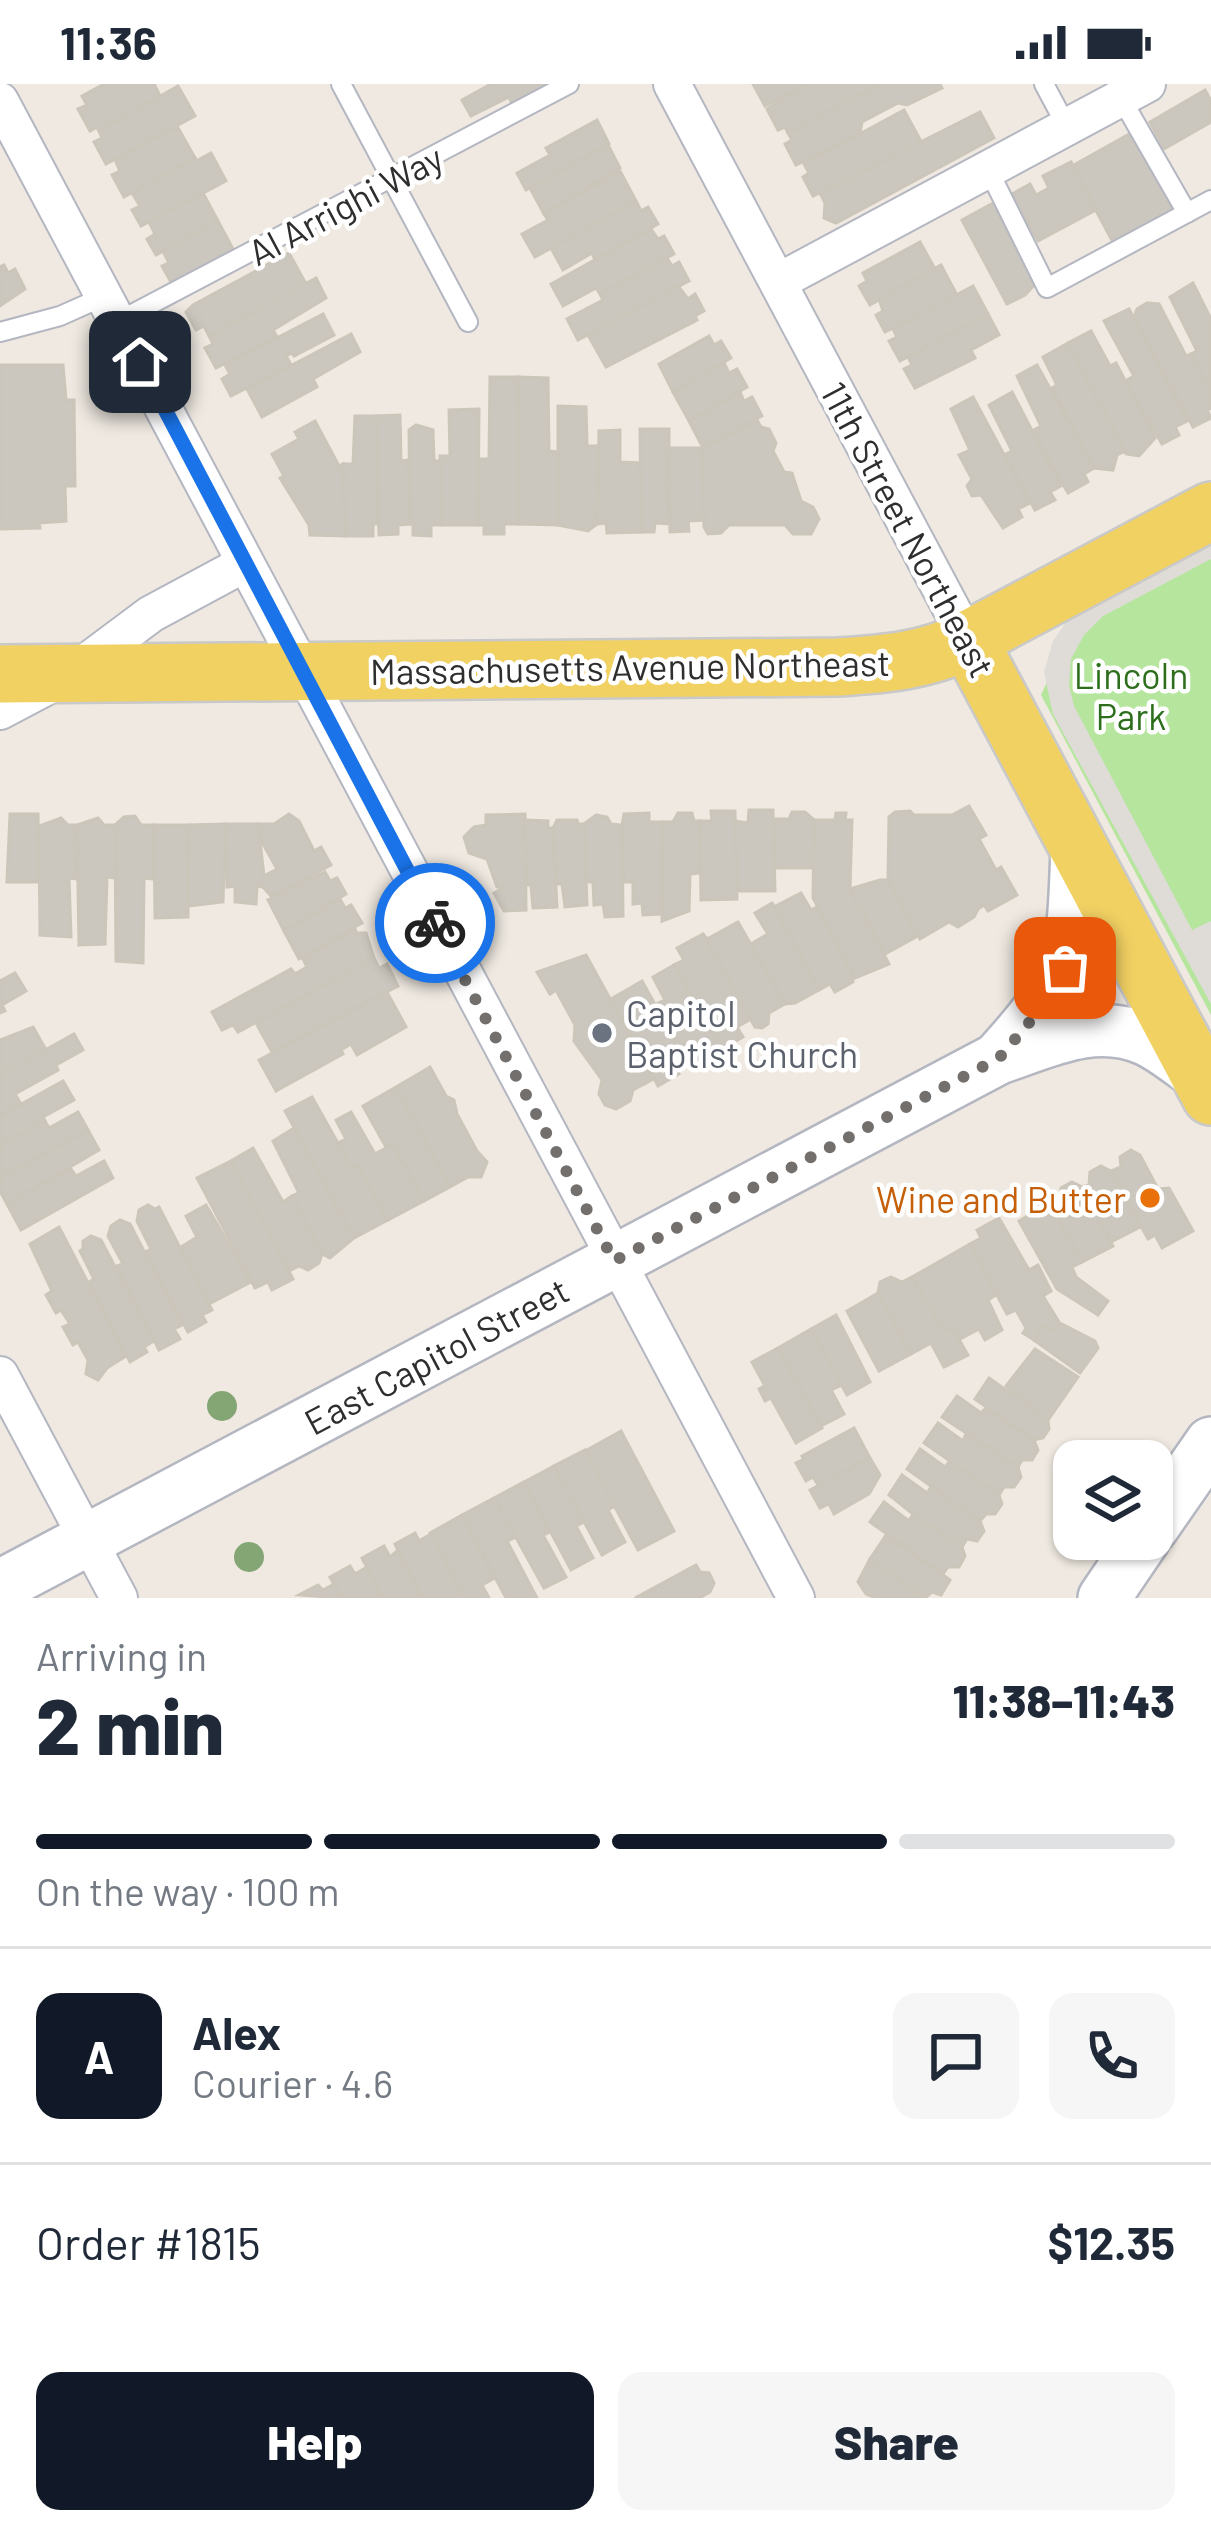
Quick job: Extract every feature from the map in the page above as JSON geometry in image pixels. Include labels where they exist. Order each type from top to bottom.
[{"type":"main road","name":"Massachusetts Avenue Northeast","points":[[0,674],[838,667],[911,662],[968,640],[1211,512]]},
{"type":"main road","name":"11th Street Northeast","points":[[968,640],[1206,1086]]},
{"type":"main road","points":[[999,1058],[1045,1004],[1065,968],[1073,941],[1077,848]]},
{"type":"main road","points":[[999,1058],[1100,1028],[1144,1039],[1206,1086]]},
{"type":"main road","name":"East Capitol Street","points":[[0,1586],[999,1058]]},
{"type":"main road","points":[[1173,1498],[1211,1443]]},
{"type":"main road","points":[[1104,1598],[1130,1560]]},
{"type":"street","name":"11th Street Northeast","points":[[672,84],[968,640]]},
{"type":"street","points":[[778,282],[1134,91]]},
{"type":"street","points":[[0,101],[796,1598]]},
{"type":"street","points":[[0,711],[72,673],[151,614],[244,564]]},
{"type":"street","points":[[0,1375],[119,1598]]},
{"type":"lane","points":[[341,84],[468,322]]},
{"type":"lane","name":"Al Arrighi Way","points":[[0,332],[60,316],[112,309],[393,179],[568,84]]},
{"type":"lane","points":[[1044,84],[1067,127]]},
{"type":"lane","points":[[1134,91],[1186,213]]},
{"type":"lane","points":[[988,169],[1047,288],[1211,200]]},
{"type":"green space","name":"Lincoln Park","points":[[1211,546],[1211,1015],[1041,695],[1077,617]]},
{"type":"shaded area","points":[[1211,535],[1211,559],[1103,616],[1084,635],[1071,659],[1069,685],[1074,706],[1192,930],[1211,921],[1211,1004],[1053,714],[1044,672],[1053,641],[1073,612]]},
{"type":"building","points":[[104,84],[154,84],[160,96],[99,131],[97,127],[90,131],[78,109],[87,105],[82,96]]},
{"type":"building","points":[[491,84],[550,84],[512,104],[509,97],[471,116],[462,100]]},
{"type":"building","points":[[753,84],[807,84],[765,106]]},
{"type":"building","points":[[807,84],[881,84],[788,133],[785,127],[778,130],[767,109]]},
{"type":"building","points":[[881,84],[940,84],[942,88],[907,105],[898,103],[862,122],[860,133],[796,165],[785,144],[792,140],[788,133]]},
{"type":"building","points":[[178,86],[195,116],[106,164],[94,142],[102,138],[99,131]]},
{"type":"building","points":[[1205,90],[1211,101],[1211,122],[1164,149],[1150,122]]},
{"type":"building","points":[[904,110],[922,143],[813,196],[803,177],[809,173],[804,164]]},
{"type":"building","points":[[980,112],[994,138],[836,223],[824,218],[820,193]]},
{"type":"building","points":[[597,120],[609,144],[526,190],[517,173],[550,155],[546,148]]},
{"type":"building","points":[[177,126],[195,158],[124,197],[112,175],[120,171],[115,160]]},
{"type":"building","points":[[1131,133],[1173,207],[1173,215],[1115,246],[1072,166]]},
{"type":"building","points":[[608,145],[620,168],[544,214],[530,188]]},
{"type":"building","points":[[211,153],[226,181],[141,226],[132,210],[140,206],[132,193]]},
{"type":"building","points":[[1071,162],[1096,210],[1038,241],[1012,194],[1030,184],[1036,195],[1049,188],[1043,176]]},
{"type":"building","points":[[620,171],[636,201],[535,257],[522,234],[548,220],[544,214]]},
{"type":"building","points":[[203,193],[218,221],[156,255],[147,239],[155,234],[149,222]]},
{"type":"building","points":[[636,201],[641,211],[648,207],[658,224],[595,260],[592,253],[563,270],[551,248]]},
{"type":"building","points":[[995,202],[1037,282],[1007,304],[962,220]]},
{"type":"building","points":[[218,221],[234,251],[172,284],[162,266],[169,263],[163,251]]},
{"type":"building","points":[[651,229],[658,239],[664,236],[674,254],[600,294],[596,288],[563,306],[551,284]]},
{"type":"building","points":[[920,242],[935,269],[870,305],[859,286],[867,281],[863,273]]},
{"type":"building","points":[[289,253],[306,284],[209,336],[204,326],[196,330],[186,312],[193,305]]},
{"type":"building","points":[[667,258],[672,266],[679,262],[689,281],[578,340],[567,319],[603,300],[600,294]]},
{"type":"building","points":[[4,265],[8,273],[15,269],[25,289],[0,306],[0,267]]},
{"type":"building","points":[[941,265],[957,295],[885,332],[876,315],[883,311],[879,299]]},
{"type":"building","points":[[316,278],[326,298],[273,330],[277,337],[216,368],[205,348],[213,344],[209,336]]},
{"type":"building","points":[[1193,283],[1211,319],[1211,393],[1191,354],[1197,351],[1170,297]]},
{"type":"building","points":[[678,286],[688,299],[695,294],[704,311],[695,316],[697,320],[606,367],[588,335]]},
{"type":"building","points":[[973,286],[988,314],[900,361],[889,341],[897,337],[893,329]]},
{"type":"building","points":[[1147,303],[1159,304],[1211,393],[1207,410],[1211,418],[1193,427],[1134,317]]},
{"type":"building","points":[[1129,309],[1187,421],[1175,427],[1179,435],[1162,444],[1125,381],[1134,376],[1104,321]]},
{"type":"building","points":[[323,314],[334,335],[286,356],[291,365],[231,396],[222,379],[230,374],[225,365]]},
{"type":"building","points":[[988,314],[999,335],[971,350],[975,358],[915,388],[904,369],[912,365],[908,357]]},
{"type":"building","points":[[1091,331],[1110,366],[1116,363],[1155,438],[1139,456],[1126,454],[1068,343]]},
{"type":"building","points":[[351,334],[360,352],[313,379],[317,387],[262,417],[247,389]]},
{"type":"building","points":[[709,336],[714,345],[721,341],[731,358],[673,392],[659,364]]},
{"type":"building","points":[[1068,343],[1125,451],[1117,455],[1113,470],[1094,468],[1052,388],[1057,385],[1043,357]]},
{"type":"building","points":[[724,363],[729,373],[737,369],[747,387],[689,421],[673,392]]},
{"type":"building","points":[[0,365],[63,365],[66,400],[74,400],[75,486],[65,486],[66,521],[39,523],[40,528],[0,529]]},
{"type":"building","points":[[1037,365],[1094,468],[1084,474],[1088,482],[1068,493],[1032,431],[1041,426],[1017,376]]},
{"type":"building","points":[[490,377],[518,377],[519,524],[504,524],[504,534],[484,534],[484,525],[478,525],[479,459],[489,459]]},
{"type":"building","points":[[518,377],[548,378],[549,451],[559,452],[558,525],[519,524]]},
{"type":"building","points":[[740,392],[744,401],[752,397],[762,416],[703,448],[689,421]]},
{"type":"building","points":[[1012,392],[1061,486],[1050,492],[1055,500],[1035,510],[1004,455],[1012,451],[989,405]]},
{"type":"building","points":[[973,397],[1030,503],[1018,509],[1022,517],[1003,528],[981,495],[972,496],[967,486],[972,479],[959,455],[970,450],[951,409]]},
{"type":"building","points":[[558,406],[586,407],[587,446],[599,446],[597,524],[588,531],[558,525]]},
{"type":"building","points":[[479,409],[478,525],[441,525],[440,456],[450,456],[449,410]]},
{"type":"building","points":[[400,415],[401,461],[408,460],[410,524],[398,525],[398,534],[379,535],[376,416]]},
{"type":"building","points":[[355,416],[376,416],[378,524],[373,524],[373,536],[345,536],[343,464],[353,464]]},
{"type":"building","points":[[757,420],[769,429],[776,443],[773,451],[784,472],[792,473],[801,501],[813,507],[819,519],[811,534],[793,534],[785,525],[729,525],[721,533],[708,534],[704,527],[703,448]]},
{"type":"building","points":[[315,421],[339,466],[343,464],[345,536],[310,535],[272,454],[299,439],[295,432]]},
{"type":"building","points":[[416,425],[433,430],[434,461],[440,461],[441,525],[431,525],[431,536],[413,535],[410,524],[409,430]]},
{"type":"building","points":[[640,429],[669,429],[669,524],[655,523],[654,532],[641,532]]},
{"type":"building","points":[[620,430],[620,462],[640,463],[641,532],[607,533],[606,523],[597,524],[599,431]]},
{"type":"building","points":[[669,448],[703,448],[704,520],[688,521],[689,531],[670,532]]},
{"type":"building","points":[[969,806],[986,835],[979,839],[1017,895],[988,911],[984,905],[958,927],[949,922],[920,939],[888,880],[889,817],[910,811],[914,815],[952,815]]},
{"type":"building","points":[[749,810],[773,810],[775,891],[737,891],[735,821],[748,823]]},
{"type":"building","points":[[711,811],[735,811],[737,899],[701,900],[700,821],[712,821]]},
{"type":"building","points":[[792,812],[805,812],[814,820],[813,868],[775,868],[773,819],[789,819]]},
{"type":"building","points":[[649,813],[649,822],[662,822],[660,914],[643,915],[642,903],[633,904],[633,882],[624,882],[622,825],[624,814]]},
{"type":"building","points":[[678,813],[692,813],[694,821],[700,821],[701,873],[690,874],[689,911],[662,921],[662,822],[673,822]]},
{"type":"building","points":[[836,813],[846,813],[845,820],[852,820],[850,889],[889,964],[855,978],[813,898],[814,820],[835,820]]},
{"type":"building","points":[[10,814],[38,814],[39,882],[7,882]]},
{"type":"building","points":[[289,814],[299,821],[314,851],[321,847],[331,865],[272,897],[263,887],[264,876],[277,869],[259,837],[258,824],[274,824]]},
{"type":"building","points":[[525,814],[526,910],[504,911],[494,893],[503,888],[497,887],[487,859],[469,853],[464,837],[474,827],[486,825],[486,815]]},
{"type":"building","points":[[596,815],[622,825],[623,916],[605,917],[603,904],[594,905],[593,882],[586,882],[584,824]]},
{"type":"building","points":[[135,816],[141,825],[154,825],[153,879],[144,878],[143,963],[116,961],[115,825],[124,817]]},
{"type":"building","points":[[61,818],[68,825],[77,825],[77,879],[69,878],[71,937],[40,935],[39,826]]},
{"type":"building","points":[[98,818],[104,825],[115,825],[116,878],[107,877],[105,944],[79,945],[77,825]]},
{"type":"building","points":[[525,820],[548,821],[548,828],[553,828],[557,907],[533,908],[531,885],[526,885]]},
{"type":"building","points":[[557,820],[584,824],[587,905],[565,907],[562,884],[556,884],[553,828]]},
{"type":"building","points":[[225,824],[223,902],[188,906],[189,825]]},
{"type":"building","points":[[225,824],[258,824],[264,876],[263,887],[257,886],[256,904],[235,902],[235,886],[227,887]]},
{"type":"building","points":[[154,825],[189,825],[188,917],[155,918]]},
{"type":"building","points":[[325,872],[330,881],[337,878],[346,894],[284,931],[268,900]]},
{"type":"building","points":[[888,880],[918,936],[885,954],[850,889]]},
{"type":"building","points":[[801,893],[811,910],[817,907],[852,973],[853,982],[835,992],[830,984],[819,990],[774,907]]},
{"type":"building","points":[[340,899],[345,908],[351,905],[362,923],[299,959],[284,931]]},
{"type":"building","points":[[772,903],[819,990],[795,1003],[785,1004],[751,944],[768,934],[755,913]]},
{"type":"building","points":[[738,922],[785,1004],[769,1013],[768,1024],[762,1028],[755,1027],[703,934],[707,939]]},
{"type":"building","points":[[355,929],[366,933],[374,958],[238,1032],[233,1025],[222,1030],[212,1012],[291,969],[295,974],[307,967],[303,959]]},
{"type":"building","points":[[703,934],[751,1019],[737,1027],[743,1037],[722,1049],[674,965],[684,960],[677,948]]},
{"type":"building","name":"Capitol Baptist Church","points":[[586,955],[654,1079],[633,1090],[630,1101],[616,1109],[605,1105],[599,1094],[602,1080],[574,1041],[575,1025],[556,990],[550,994],[537,972]]},
{"type":"building","points":[[374,958],[379,968],[387,964],[398,986],[272,1052],[256,1023]]},
{"type":"building","points":[[674,965],[719,1044],[709,1050],[712,1056],[691,1068],[656,1004],[665,1000],[653,977]]},
{"type":"building","points":[[15,973],[26,991],[2,1005],[5,1011],[0,1013],[0,981]]},
{"type":"building","points":[[642,981],[686,1060],[675,1066],[679,1074],[658,1086],[611,999]]},
{"type":"building","points":[[387,992],[406,1027],[357,1055],[351,1044],[341,1050],[343,1054],[276,1091],[259,1060]]},
{"type":"building","points":[[33,1027],[46,1050],[0,1075],[0,1040]]},
{"type":"building","points":[[74,1034],[83,1050],[15,1094],[21,1104],[0,1116],[0,1075]]},
{"type":"building","points":[[430,1067],[446,1096],[454,1100],[457,1114],[487,1162],[481,1177],[468,1177],[450,1187],[396,1087]]},
{"type":"building","points":[[63,1081],[74,1100],[0,1146],[0,1116]]},
{"type":"building","points":[[396,1087],[450,1187],[424,1201],[393,1144],[386,1147],[363,1106]]},
{"type":"building","points":[[312,1097],[388,1220],[354,1238],[285,1111]]},
{"type":"building","points":[[78,1112],[88,1130],[0,1178],[0,1146],[45,1121],[49,1128]]},
{"type":"building","points":[[351,1112],[375,1154],[393,1144],[424,1201],[388,1220],[358,1165],[352,1168],[338,1143],[346,1139],[336,1120]]},
{"type":"building","points":[[294,1128],[354,1238],[330,1258],[322,1254],[292,1196],[299,1193],[273,1141]]},
{"type":"building","points":[[88,1130],[99,1150],[7,1204],[0,1178]]},
{"type":"building","points":[[253,1148],[283,1202],[292,1196],[322,1254],[319,1263],[308,1270],[299,1266],[289,1271],[234,1170],[231,1161]]},
{"type":"building","points":[[1131,1150],[1140,1155],[1158,1189],[1169,1188],[1193,1231],[1162,1248],[1155,1235],[1148,1239],[1111,1171],[1121,1167],[1120,1157]]},
{"type":"building","points":[[104,1161],[113,1178],[21,1230],[7,1204],[71,1169],[76,1176]]},
{"type":"building","points":[[231,1161],[293,1279],[272,1290],[268,1282],[255,1288],[197,1178]]},
{"type":"building","points":[[1101,1166],[1111,1171],[1140,1227],[1111,1242],[1082,1187],[1089,1185],[1090,1172]]},
{"type":"building","points":[[1072,1182],[1082,1187],[1113,1246],[1082,1262],[1050,1203],[1061,1198],[1061,1188]]},
{"type":"building","points":[[1042,1198],[1050,1203],[1082,1262],[1072,1267],[1076,1277],[1108,1301],[1098,1315],[1057,1289],[1019,1221],[1029,1215],[1030,1204]]},
{"type":"building","points":[[148,1205],[159,1207],[212,1310],[202,1315],[206,1322],[188,1332],[145,1252],[151,1249],[137,1221],[139,1210]]},
{"type":"building","points":[[206,1205],[251,1282],[209,1304],[181,1247],[197,1237],[186,1216]]},
{"type":"building","points":[[999,1218],[1029,1270],[1038,1265],[1051,1291],[1043,1296],[1061,1325],[1052,1331],[1043,1326],[1034,1340],[1023,1333],[1026,1328],[1016,1310],[1007,1314],[970,1244],[981,1238],[977,1230]]},
{"type":"building","points":[[120,1220],[130,1224],[182,1325],[174,1329],[180,1339],[159,1350],[117,1266],[123,1264],[108,1236]]},
{"type":"building","points":[[59,1227],[126,1356],[98,1380],[86,1374],[88,1360],[63,1327],[70,1324],[61,1310],[56,1313],[46,1295],[52,1291],[30,1244]]},
{"type":"building","points":[[91,1236],[101,1240],[154,1341],[144,1347],[147,1352],[130,1362],[89,1282],[94,1279],[80,1251]]},
{"type":"building","points":[[970,1244],[996,1295],[988,1300],[1002,1330],[985,1340],[979,1329],[960,1339],[952,1327],[944,1332],[912,1277]]},
{"type":"building","points":[[891,1277],[902,1282],[912,1277],[944,1332],[952,1327],[968,1355],[944,1367],[931,1343],[911,1354],[878,1293],[880,1282]]},
{"type":"building","points":[[878,1293],[911,1354],[879,1371],[847,1311]]},
{"type":"building","points":[[836,1315],[870,1382],[847,1395],[811,1329]]},
{"type":"building","points":[[1062,1324],[1095,1341],[1098,1348],[1080,1373],[1034,1340],[1043,1326],[1052,1331]]},
{"type":"building","points":[[811,1329],[842,1385],[831,1390],[844,1414],[821,1426],[778,1348]]},
{"type":"building","points":[[778,1348],[822,1428],[796,1443],[771,1398],[765,1401],[759,1389],[765,1386],[752,1362]]},
{"type":"building","points":[[1035,1349],[1078,1377],[1048,1420],[1006,1386]]},
{"type":"building","points":[[989,1378],[1048,1420],[1043,1438],[1034,1440],[975,1399]]},
{"type":"building","points":[[957,1396],[1034,1440],[1038,1450],[1032,1460],[1022,1460],[1018,1467],[942,1417]]},
{"type":"building","points":[[938,1423],[963,1441],[966,1434],[1018,1467],[1021,1477],[1014,1487],[1004,1487],[999,1495],[924,1443]]},
{"type":"building","points":[[854,1428],[870,1458],[818,1485],[813,1477],[806,1481],[796,1463],[802,1456]]},
{"type":"building","points":[[621,1431],[674,1531],[638,1550],[585,1451]]},
{"type":"building","points":[[920,1449],[945,1467],[950,1461],[999,1495],[1002,1504],[995,1514],[986,1514],[980,1521],[907,1469]]},
{"type":"building","points":[[585,1450],[615,1506],[608,1510],[625,1542],[602,1555],[554,1466]]},
{"type":"building","points":[[870,1458],[880,1475],[869,1494],[834,1514],[829,1504],[820,1508],[810,1490]]},
{"type":"building","points":[[554,1466],[584,1522],[576,1526],[593,1558],[571,1570],[524,1482]]},
{"type":"building","points":[[902,1475],[927,1493],[931,1487],[980,1521],[984,1531],[977,1541],[967,1539],[962,1547],[889,1495]]},
{"type":"building","points":[[524,1482],[550,1532],[543,1535],[566,1577],[544,1588],[494,1498]]},
{"type":"building","points":[[494,1498],[516,1537],[507,1541],[537,1598],[506,1598],[462,1515]]},
{"type":"building","points":[[884,1502],[909,1521],[913,1514],[962,1547],[965,1556],[959,1567],[948,1567],[943,1574],[870,1522]]},
{"type":"building","points":[[462,1515],[495,1578],[482,1585],[489,1598],[465,1598],[430,1533]]},
{"type":"building","points":[[415,1533],[419,1541],[431,1534],[465,1598],[423,1598],[395,1544]]},
{"type":"building","points":[[886,1535],[950,1580],[941,1595],[932,1592],[925,1598],[870,1559]]},
{"type":"building","points":[[384,1546],[390,1557],[397,1551],[423,1598],[383,1598],[362,1558]]},
{"type":"building","points":[[870,1559],[925,1598],[866,1594],[858,1582]]},
{"type":"building","points":[[696,1565],[714,1583],[699,1598],[635,1598]]},
{"type":"building","points":[[350,1566],[355,1574],[367,1567],[383,1598],[341,1598],[330,1577]]},
{"type":"building","points":[[334,1584],[341,1598],[299,1595],[318,1585],[323,1590]]},
{"type":"way so far","points":[[435,923],[614,1261],[999,1058],[1045,1004],[1065,968]]},
{"type":"place","name":"Capitol Baptist Church","points":[[602,1033]]},
{"type":"place","name":"Wine and Butter","points":[[1150,1198]]},
{"type":"route","points":[[140,362],[435,923]]}]
